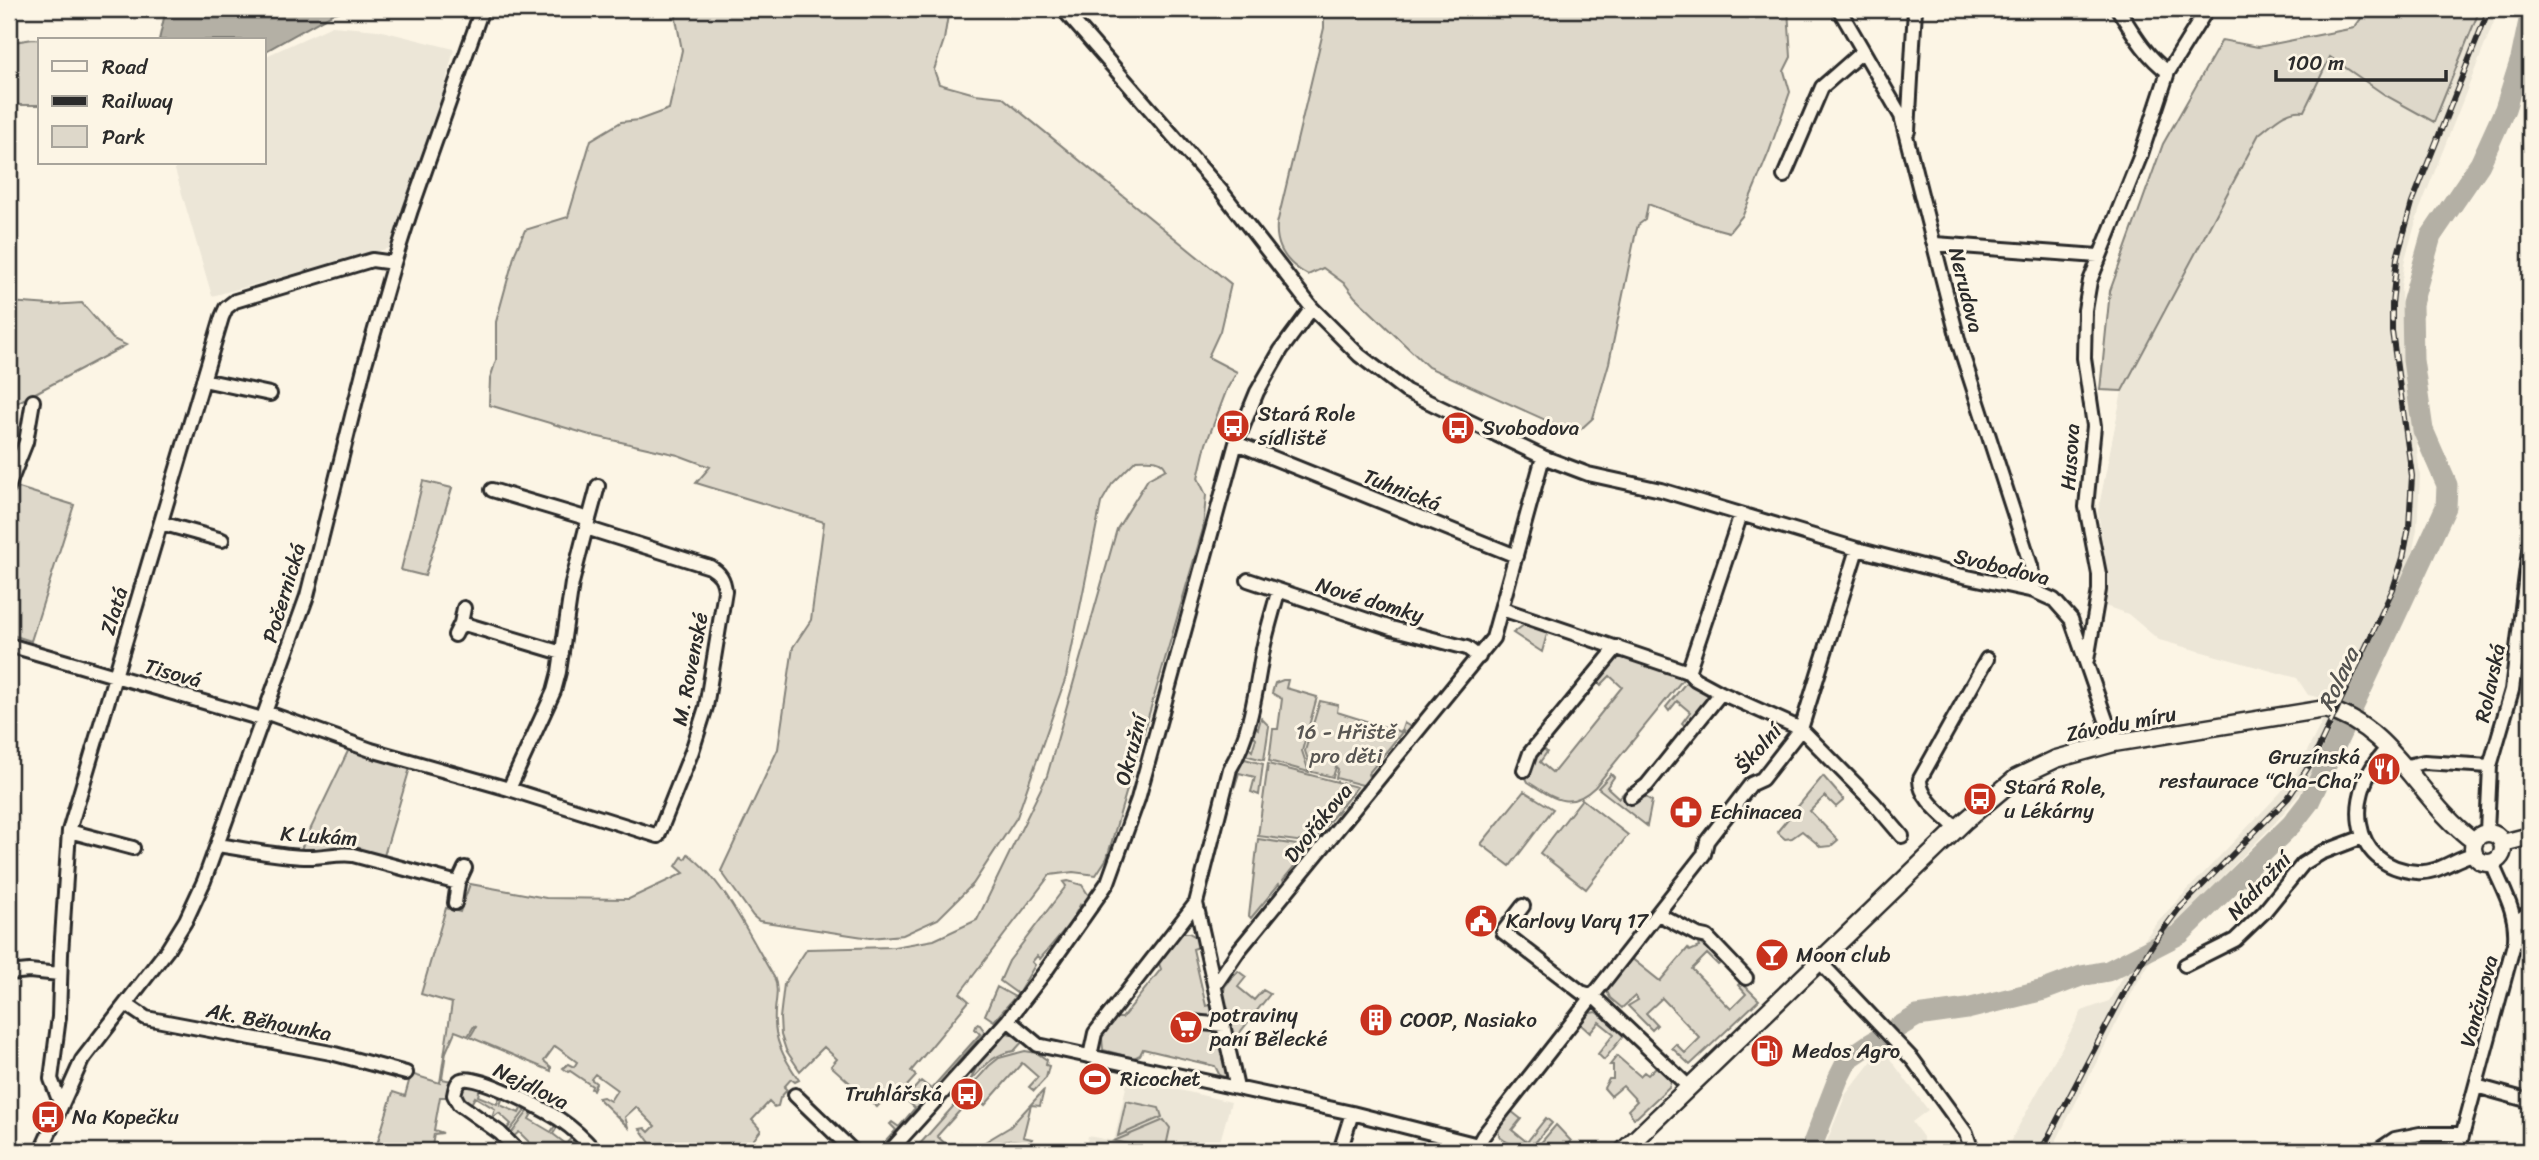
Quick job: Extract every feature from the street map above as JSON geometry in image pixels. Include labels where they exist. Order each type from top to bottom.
[{"type":"main road","name":"Závodu míru","points":[[1623,1151],[2000,790],[2031,769],[2059,758],[2114,743],[2325,709],[2367,729],[2452,824],[2478,843],[2482,862],[2492,863]]},
{"type":"main road","name":"Závodu míru","points":[[2478,843],[2497,835],[2503,843]]},
{"type":"main road","points":[[2492,863],[2500,857],[2503,843],[2530,836]]},
{"type":"street","name":"Počernická","points":[[41,1151],[82,1060],[168,949],[186,920],[204,881],[307,596],[348,429],[394,263],[482,9]]},
{"type":"street","name":"Svobodova","points":[[1063,9],[1222,192],[1312,308],[1359,355],[1406,391],[1542,457],[1588,474],[1661,490],[1857,549],[1948,573],[2034,591],[2054,600],[2066,611],[2087,660],[2114,743]]},
{"type":"street","name":"Nerudova","points":[[1839,9],[1901,116],[1935,244],[1945,298],[2027,554],[2034,591]]},
{"type":"street","points":[[1908,141],[1915,9]]},
{"type":"street","points":[[2118,9],[2140,46],[2153,61],[2168,72]]},
{"type":"street","name":"Husova","points":[[2087,660],[2099,590],[2099,574],[2086,506],[2094,426],[2084,358],[2085,310],[2090,281],[2140,157],[2168,72],[2207,9]]},
{"type":"street","points":[[1784,176],[1822,87],[1863,51]]},
{"type":"street","points":[[1935,244],[2098,257]]},
{"type":"street","name":"Zlatá","points":[[61,1105],[51,1079],[59,1017],[69,831],[222,317],[226,308],[235,301],[372,260],[394,263]]},
{"type":"street","name":"Okružní","points":[[891,1151],[1008,1020],[1108,882],[1138,799],[1236,443],[1257,392],[1281,350],[1312,308]]},
{"type":"street","points":[[204,380],[270,394]]},
{"type":"street","points":[[9,485],[26,442],[33,401]]},
{"type":"street","name":"Tuhnická","points":[[1236,443],[1516,556]]},
{"type":"street","name":"Dvořákova","points":[[1216,984],[1239,950],[1493,638],[1542,457]]},
{"type":"street","points":[[509,789],[554,691],[572,583],[598,486]]},
{"type":"street","name":"M. Rovenské","points":[[263,715],[659,836],[706,708],[725,591],[722,576],[710,567],[492,490]]},
{"type":"street","points":[[1688,672],[1741,514]]},
{"type":"street","points":[[161,523],[222,540]]},
{"type":"street","name":"Rolavská","points":[[2478,843],[2490,766],[2512,690],[2530,542]]},
{"type":"street","name":"Školní","points":[[1479,1148],[1483,1136],[1704,854],[1707,841],[1751,784],[1762,779],[1801,729],[1857,549]]},
{"type":"street","name":"Nové domky","points":[[1248,580],[1391,628],[1467,648],[1479,657]]},
{"type":"street","points":[[1090,1056],[1096,1033],[1196,903],[1230,769],[1238,755],[1260,678],[1278,592]]},
{"type":"street","points":[[455,635],[464,608]]},
{"type":"street","points":[[1502,609],[1688,672],[1695,679],[1721,693],[1801,729],[1873,802],[1902,836]]},
{"type":"street","points":[[461,623],[562,653]]},
{"type":"street","name":"Tisová","points":[[9,645],[263,715]]},
{"type":"street","points":[[1524,770],[1530,753],[1617,647]]},
{"type":"street","points":[[1957,829],[1924,794],[1920,779],[1987,659]]},
{"type":"street","points":[[1631,797],[1647,785],[1721,693]]},
{"type":"street","points":[[2387,749],[2363,783],[2360,806],[2363,838],[2368,848],[2397,867],[2418,872],[2432,871],[2465,856],[2478,843]]},
{"type":"street","points":[[2403,767],[2424,762],[2490,766]]},
{"type":"street","points":[[69,831],[133,848]]},
{"type":"street","name":"Nádražní","points":[[2185,964],[2235,940],[2264,912],[2303,864],[2321,853],[2363,838]]},
{"type":"street","name":"K Lukám","points":[[217,845],[301,857],[317,858],[338,853],[353,855],[458,883]]},
{"type":"street","name":"Vančurova","points":[[2458,1151],[2515,940],[2516,923],[2492,863]]},
{"type":"street","points":[[456,902],[458,883],[465,868]]},
{"type":"street","points":[[1196,903],[1237,1088]]},
{"type":"street","points":[[1523,906],[1503,932],[1581,992],[1593,996],[1689,1087]]},
{"type":"street","points":[[2516,923],[2530,911]]},
{"type":"street","points":[[1658,914],[1707,937],[1746,978]]},
{"type":"street","points":[[1177,928],[1202,932]]},
{"type":"street","points":[[1819,961],[1913,1060],[1966,1133],[1972,1151]]},
{"type":"street","points":[[9,973],[29,971],[60,974]]},
{"type":"street","name":"Ak. Běhounka","points":[[127,1005],[146,1018],[331,1053],[405,1073]]},
{"type":"street","points":[[1008,1020],[1038,1045],[1352,1113],[1479,1148]]},
{"type":"street","points":[[1192,1022],[1224,1025]]},
{"type":"street","name":"Nejdlova","points":[[518,1151],[500,1133],[455,1100],[455,1087],[462,1079],[472,1079],[536,1106],[563,1121],[595,1151]]},
{"type":"street","points":[[2476,1086],[2530,1101]]},
{"type":"street","points":[[795,1095],[853,1151]]},
{"type":"street","points":[[1340,1151],[1352,1113]]},
{"type":"street","points":[[2377,1151],[2395,1139],[2420,1134],[2462,1134]]},
{"type":"shaded area","points":[[166,9],[351,9],[334,13],[266,51],[266,38],[159,38]]},
{"type":"shaded area","points":[[2480,9],[2499,9],[2419,211],[2405,259],[2401,286],[2403,358],[2412,404],[2420,476],[2417,529],[2401,592],[2344,716],[2311,780],[2275,823],[2187,913],[2154,956],[2136,985],[2051,1151],[2005,1151],[2082,1011],[2109,1001],[2140,946],[2158,921],[2281,792],[2297,771],[2333,700],[2308,695],[2297,678],[2159,640],[2128,614],[2105,606],[2107,573],[2098,511],[2122,391],[2259,134],[2284,115],[2298,109],[2304,110],[2330,56],[2385,95],[2433,122]]},
{"type":"shaded area","points":[[332,26],[378,30],[454,49],[443,93],[393,247],[212,296],[173,164],[266,164],[266,56]]},
{"type":"shaded area","points":[[1882,1048],[1928,1110],[1912,1122],[1923,1137],[1923,1146],[1935,1151],[1823,1151],[1846,1094]]},
{"type":"shaded area","points":[[1128,1078],[1231,1102],[1219,1145],[1226,1147],[1225,1151],[1085,1151],[1088,1136],[1114,1141]]},
{"type":"green space","points":[[677,9],[949,9],[944,40],[934,70],[939,84],[975,94],[1002,97],[1231,284],[1220,331],[1208,357],[1237,372],[1227,389],[1206,444],[1198,478],[1206,495],[1203,529],[1107,858],[1096,875],[1073,872],[1050,875],[960,993],[969,1001],[911,1071],[916,1076],[896,1098],[890,1093],[877,1107],[831,1066],[837,1059],[824,1047],[800,1071],[786,1050],[781,1035],[784,984],[807,949],[894,947],[934,940],[977,920],[1047,776],[1117,529],[1148,479],[1166,469],[1157,461],[1136,460],[1112,484],[1101,503],[1066,677],[1017,817],[973,884],[938,919],[903,935],[870,938],[759,921],[753,916],[721,871],[778,749],[793,647],[811,620],[824,522],[696,483],[710,467],[678,455],[590,435],[489,405],[490,379],[496,360],[496,322],[515,253],[525,230],[568,217],[591,140],[621,122],[639,120],[669,109],[682,50],[676,19]]},
{"type":"green space","points":[[1324,9],[1788,9],[1791,57],[1784,71],[1790,92],[1743,215],[1729,232],[1648,204],[1645,220],[1638,225],[1635,236],[1609,363],[1593,418],[1581,429],[1572,432],[1428,367],[1355,297],[1345,284],[1323,268],[1308,275],[1294,266],[1280,248],[1277,224],[1324,28]]},
{"type":"green space","points":[[2368,9],[2480,9],[2434,122],[2385,95],[2330,57],[2304,111],[2285,114],[2259,134],[2122,391],[2100,390],[2110,291],[2163,144],[2222,40],[2258,47],[2354,28]]},
{"type":"green space","points":[[38,39],[38,105],[19,105],[9,100],[9,47],[14,42]]},
{"type":"green space","points":[[9,302],[51,305],[82,303],[113,339],[126,345],[9,407]]},
{"type":"green space","points":[[423,481],[452,488],[425,576],[401,570]]},
{"type":"green space","points":[[19,488],[74,505],[31,641],[9,634],[9,499]]},
{"type":"green space","points":[[1528,622],[1549,627],[1542,652],[1513,633]]},
{"type":"green space","points":[[1620,654],[1684,678],[1586,795],[1569,801],[1545,793],[1526,778],[1541,746],[1547,752],[1540,762],[1553,773],[1622,687],[1610,676],[1601,685],[1595,679]]},
{"type":"green space","points":[[1288,680],[1286,688],[1317,697],[1302,751],[1309,772],[1269,761],[1273,729],[1278,729],[1282,699],[1272,693],[1275,683]]},
{"type":"green space","points":[[1688,680],[1706,691],[1708,699],[1688,729],[1682,723],[1690,712],[1677,701],[1669,711],[1666,707]]},
{"type":"green space","name":"16 - Hřiště pro děti","points":[[1320,701],[1338,705],[1337,712],[1401,732],[1404,723],[1414,729],[1408,740],[1403,731],[1368,774],[1370,787],[1336,778],[1336,767],[1333,777],[1312,772],[1305,751]]},
{"type":"green space","points":[[1261,718],[1269,726],[1264,760],[1244,755],[1246,746],[1252,751],[1256,738],[1248,730],[1251,723],[1258,729]]},
{"type":"green space","points":[[349,749],[410,768],[383,859],[342,848],[299,853]]},
{"type":"green space","points":[[1240,760],[1263,764],[1259,795],[1251,792],[1255,777],[1239,773],[1235,786],[1230,784]]},
{"type":"green space","points":[[1268,764],[1357,787],[1312,843],[1258,836]]},
{"type":"green space","points":[[1611,774],[1614,777],[1607,787],[1619,798],[1629,787],[1652,801],[1647,826],[1598,788]]},
{"type":"green space","points":[[1823,776],[1844,800],[1836,807],[1825,796],[1810,811],[1838,840],[1831,846],[1821,847],[1802,831],[1785,839],[1777,832]]},
{"type":"green space","points":[[1524,791],[1553,809],[1510,866],[1481,844]]},
{"type":"green space","points":[[1582,799],[1628,835],[1586,889],[1540,853]]},
{"type":"green space","points":[[1258,839],[1310,847],[1283,880],[1287,890],[1284,893],[1279,884],[1251,918],[1249,916]]},
{"type":"green space","points":[[688,854],[725,894],[776,981],[777,1039],[799,1080],[795,1082],[791,1079],[784,1087],[787,1090],[780,1098],[778,1106],[774,1107],[769,1102],[752,1120],[761,1130],[745,1151],[656,1151],[640,1129],[645,1128],[649,1132],[655,1126],[636,1107],[625,1117],[628,1127],[598,1098],[603,1097],[610,1101],[617,1090],[595,1074],[591,1079],[596,1083],[593,1090],[591,1089],[592,1086],[563,1068],[568,1064],[574,1067],[577,1062],[555,1046],[544,1061],[551,1067],[551,1071],[470,1037],[476,1027],[474,1026],[468,1036],[455,1031],[446,1052],[442,1079],[452,1081],[448,1097],[440,1097],[434,1130],[443,1133],[434,1134],[432,1146],[453,1151],[375,1151],[393,1092],[405,1096],[411,1074],[440,1083],[452,1003],[421,994],[446,908],[460,912],[470,884],[546,898],[629,899],[684,873],[676,866],[682,857],[685,859]]},
{"type":"green space","points":[[1063,882],[1082,885],[1089,896],[1040,959],[1037,956],[1032,962],[1035,965],[1018,994],[1000,981],[1009,961],[1066,886]]},
{"type":"green space","points":[[1189,933],[1201,940],[1202,946],[1193,949],[1206,1006],[1215,1004],[1229,1075],[1227,1077],[1220,1076],[1215,1066],[1143,1049],[1140,1055],[1134,1058],[1103,1050],[1102,1038],[1098,1037],[1110,1018],[1122,1018],[1161,969],[1158,961],[1176,935]]},
{"type":"green space","points":[[1697,941],[1722,962],[1718,965],[1707,954],[1692,969],[1731,1009],[1746,994],[1738,985],[1741,982],[1759,1000],[1690,1065],[1672,1048],[1676,1044],[1685,1053],[1700,1038],[1662,998],[1646,1013],[1657,1025],[1652,1030],[1628,1006],[1638,1000],[1635,996],[1622,1008],[1610,998],[1606,989],[1631,958],[1660,981],[1688,948],[1690,951],[1699,947]]},
{"type":"green space","points":[[1238,971],[1246,977],[1238,987],[1254,1000],[1263,990],[1270,994],[1234,1040],[1223,995],[1225,986]]},
{"type":"green space","points":[[997,987],[1015,997],[994,1021],[985,1015]]},
{"type":"green space","points":[[1596,1012],[1624,1035],[1604,1060],[1598,1054],[1614,1034],[1599,1022],[1590,1033],[1580,1024],[1590,1013]]},
{"type":"green space","points":[[977,1024],[980,1025],[985,1032],[879,1151],[896,1130],[890,1124],[892,1122],[899,1127],[915,1108],[905,1099],[921,1081],[931,1089],[980,1034],[975,1029]]},
{"type":"green space","points":[[1008,1033],[1024,1040],[1014,1051],[989,1062],[970,1081],[989,1046]]},
{"type":"green space","points":[[1025,1051],[1037,1053],[1047,1060],[1046,1065],[1049,1066],[1046,1078],[1034,1091],[1029,1087],[1038,1077],[1022,1063],[985,1105],[974,1095],[937,1136],[953,1151],[932,1151],[919,1145],[989,1066],[999,1058]]},
{"type":"green space","points":[[1617,1056],[1640,1076],[1644,1072],[1648,1075],[1657,1066],[1671,1081],[1669,1087],[1634,1118],[1628,1110],[1637,1101],[1623,1086],[1611,1096],[1604,1088],[1609,1079],[1613,1079],[1613,1065],[1610,1065]]},
{"type":"green space","points":[[470,1085],[480,1088],[478,1096],[497,1104],[500,1096],[503,1097],[500,1105],[519,1113],[523,1105],[527,1108],[508,1133],[506,1130],[511,1124],[499,1113],[492,1118],[495,1109],[475,1097],[471,1104],[463,1100],[460,1091],[462,1087]]},
{"type":"green space","points":[[1044,1090],[1040,1106],[1031,1105],[1023,1137],[1032,1139],[1027,1149],[1018,1149],[1019,1141],[1012,1141],[970,1151],[1010,1127]]},
{"type":"green space","points":[[1126,1101],[1159,1108],[1162,1117],[1118,1136]]},
{"type":"green space","points":[[530,1109],[534,1110],[529,1119],[551,1132],[556,1124],[558,1126],[553,1134],[566,1144],[572,1137],[575,1139],[569,1145],[575,1151],[538,1151],[519,1132],[513,1137],[510,1135]]},
{"type":"green space","points":[[1511,1111],[1521,1119],[1512,1130],[1527,1142],[1546,1118],[1552,1123],[1528,1151],[1504,1140],[1498,1133]]},
{"type":"green space","points":[[1164,1120],[1170,1128],[1165,1151],[1114,1141]]},
{"type":"green space","points":[[1556,1125],[1571,1141],[1563,1151],[1534,1151]]},
{"type":"green space","points":[[961,1142],[966,1146],[963,1151],[953,1151]]},
{"type":"green space","points":[[870,1145],[877,1151],[869,1151],[866,1148]]},
{"type":"waterway","name":"Rolava","points":[[1810,1151],[1848,1059],[1917,1016],[1967,1009],[2044,990],[2081,976],[2108,971],[2180,934],[2292,824],[2309,802],[2446,507],[2447,485],[2423,430],[2413,360],[2412,304],[2431,236],[2480,164],[2505,109],[2521,59],[2530,16]]},
{"type":"railway","points":[[2041,1151],[2129,983],[2154,942],[2178,910],[2288,798],[2313,760],[2393,589],[2409,527],[2412,476],[2392,331],[2397,258],[2412,203],[2489,9]]},
{"type":"place","name":"Stará Role sídliště","points":[[1233,426]]},
{"type":"place","name":"Svobodova","points":[[1458,428]]},
{"type":"place","name":"Gruzínská restaurace “Cha-Cha”","points":[[2384,769]]},
{"type":"place","name":"Stará Role, u Lékárny","points":[[1980,799]]},
{"type":"place","name":"Echinacea","points":[[1686,812]]},
{"type":"place","name":"Karlovy Vary 17","points":[[1481,921]]},
{"type":"place","name":"Moon club","points":[[1772,955]]},
{"type":"place","name":"COOP, Nasiako","points":[[1376,1020]]},
{"type":"place","name":"potraviny paní Bělecké","points":[[1186,1027]]},
{"type":"place","name":"Medos Agro","points":[[1767,1051]]},
{"type":"place","name":"Ricochet","points":[[1095,1079]]},
{"type":"place","name":"Truhlářská","points":[[967,1094]]},
{"type":"place","name":"Na Kopečku","points":[[48,1117]]}]
